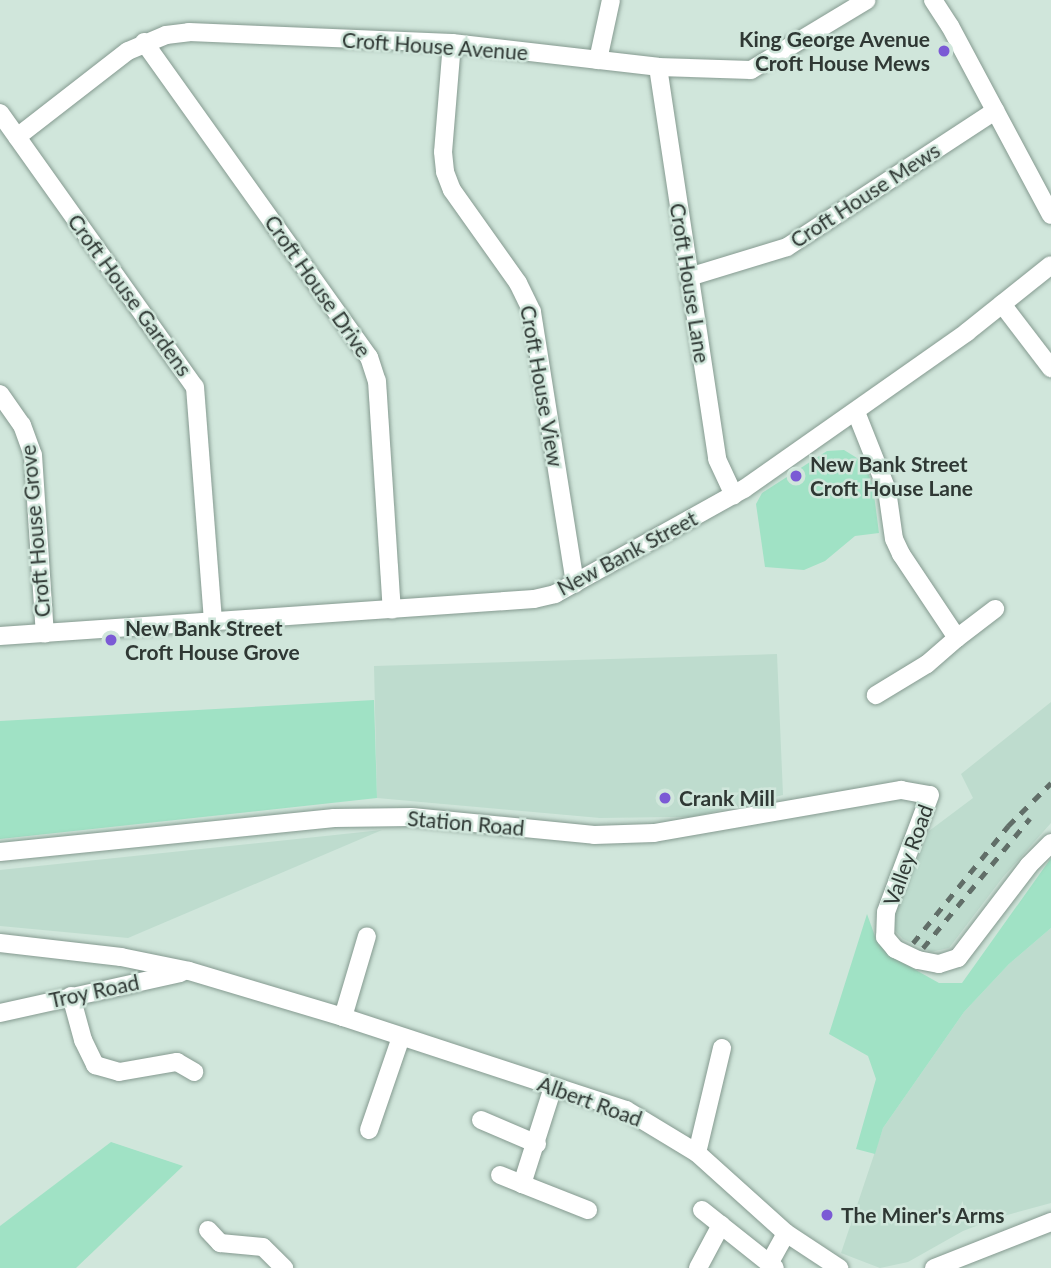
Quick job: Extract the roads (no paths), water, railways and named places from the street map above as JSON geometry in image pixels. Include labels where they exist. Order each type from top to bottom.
[{"type":"street","points":[[598,61],[611,0]]},
{"type":"street","name":"Croft House Avenue","points":[[17,137],[128,51],[145,42],[189,32],[452,43],[598,61],[751,70],[867,0]]},
{"type":"street","points":[[933,0],[1051,215]]},
{"type":"street","name":"Croft House Drive","points":[[145,42],[369,357],[377,381],[392,610]]},
{"type":"street","name":"Croft House View","points":[[452,43],[443,152],[445,172],[452,190],[518,283],[532,312],[575,584]]},
{"type":"street","name":"Croft House Lane","points":[[658,66],[717,459],[734,495]]},
{"type":"street","name":"Croft House Mews","points":[[689,277],[787,247],[995,111]]},
{"type":"street","name":"Croft House Gardens","points":[[0,113],[195,387],[213,622]]},
{"type":"street","name":"New Bank Street","points":[[0,636],[534,599],[575,584],[734,495],[856,412],[1051,265]]},
{"type":"street","points":[[1002,304],[1051,368]]},
{"type":"street","name":"Croft House Grove","points":[[0,394],[22,425],[33,454],[45,634]]},
{"type":"street","points":[[856,412],[887,491],[894,539],[901,554],[957,638]]},
{"type":"street","points":[[876,695],[926,664],[995,609]]},
{"type":"street","name":"Station Road","points":[[0,852],[334,818],[412,817],[594,835],[654,833],[867,794],[901,790],[930,794]]},
{"type":"street","name":"Valley Road","points":[[930,794],[886,912],[885,937],[895,949],[918,960],[939,964],[958,958],[1029,865],[1051,843]]},
{"type":"street","points":[[343,1017],[367,936]]},
{"type":"street","name":"Albert Road","points":[[0,943],[121,957],[189,971],[343,1017],[625,1110],[698,1153],[786,1233],[839,1268]]},
{"type":"street","name":"Troy Road","points":[[0,1013],[189,971]]},
{"type":"street","points":[[71,996],[83,1040],[95,1065],[119,1072],[177,1062],[194,1072]]},
{"type":"street","points":[[369,1130],[401,1037]]},
{"type":"street","points":[[698,1153],[722,1048]]},
{"type":"street","points":[[522,1184],[537,1144],[553,1087]]},
{"type":"street","points":[[481,1120],[537,1144]]},
{"type":"street","points":[[500,1175],[588,1210]]},
{"type":"street","points":[[702,1210],[772,1266],[786,1233]]},
{"type":"street","points":[[934,1268],[1002,1238],[1051,1222]]},
{"type":"street","points":[[698,1268],[721,1225]]},
{"type":"street","points":[[208,1230],[220,1242],[264,1247],[284,1268]]},
{"type":"railway","points":[[913,943],[1008,826],[1051,783]]},
{"type":"railway","points":[[923,948],[1030,818]]},
{"type":"place","name":"King George Avenue Croft House Mews","points":[[944,51]]},
{"type":"place","name":"New Bank Street Croft House Lane","points":[[796,476]]},
{"type":"place","name":"New Bank Street Croft House Grove","points":[[111,640]]},
{"type":"place","name":"Crank Mill","points":[[665,798]]},
{"type":"place","name":"The Miner's Arms","points":[[827,1215]]}]
